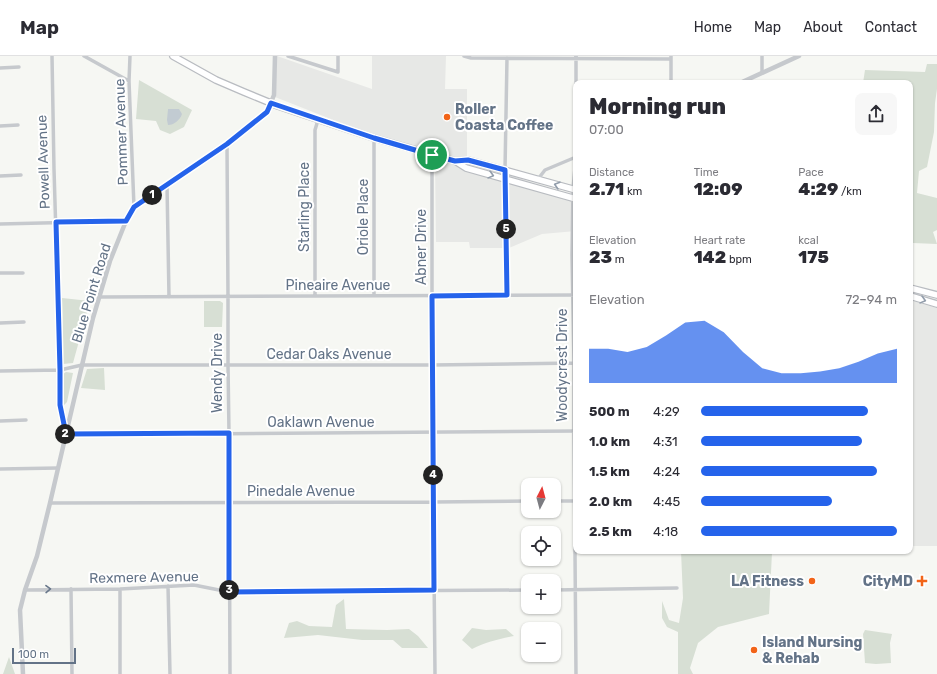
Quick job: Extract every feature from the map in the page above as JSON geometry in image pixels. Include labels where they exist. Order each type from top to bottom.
[{"type":"main road","points":[[173,56],[216,80],[271,103],[318,120],[455,161],[466,168],[573,199]]},
{"type":"main road","points":[[455,161],[468,160],[573,189]]},
{"type":"main road","points":[[913,289],[937,295]]},
{"type":"main road","points":[[913,297],[937,304]]},
{"type":"street","name":"Powell Avenue","points":[[52,56],[51,76],[60,405],[66,434]]},
{"type":"street","points":[[84,56],[129,81]]},
{"type":"street","name":"Pommer Avenue","points":[[130,56],[129,81],[134,207]]},
{"type":"street","name":"Blue Point Road","points":[[23,674],[20,610],[25,590],[37,556],[93,318],[110,261],[126,221],[134,207],[227,144],[267,112],[274,95],[275,56]]},
{"type":"street","points":[[288,56],[338,72],[338,56]]},
{"type":"street","points":[[464,56],[471,58],[671,58],[671,80]]},
{"type":"street","points":[[762,56],[762,73]]},
{"type":"street","points":[[747,80],[799,56]]},
{"type":"street","name":"Woodycrest Drive","points":[[576,57],[576,80]]},
{"type":"street","points":[[507,58],[505,170],[507,295]]},
{"type":"street","points":[[0,68],[19,67]]},
{"type":"street","name":"Starling Place","points":[[315,296],[315,130],[318,120]]},
{"type":"street","points":[[0,126],[18,125]]},
{"type":"street","name":"Oriole Place","points":[[374,138],[374,296]]},
{"type":"street","name":"Wendy Drive","points":[[227,144],[230,674]]},
{"type":"street","name":"Abner Drive","points":[[432,155],[432,365],[435,674]]},
{"type":"street","points":[[538,179],[545,170],[573,158]]},
{"type":"street","points":[[0,176],[21,175]]},
{"type":"street","points":[[167,185],[169,297]]},
{"type":"street","points":[[0,224],[126,221]]},
{"type":"street","points":[[0,273],[23,273]]},
{"type":"street","name":"Pineaire Avenue","points":[[100,297],[573,295]]},
{"type":"street","points":[[0,323],[24,322]]},
{"type":"street","name":"Cedar Oaks Avenue","points":[[0,371],[60,370],[82,365],[432,365],[573,363]]},
{"type":"street","points":[[0,421],[26,420]]},
{"type":"street","name":"Oaklawn Avenue","points":[[66,434],[573,431]]},
{"type":"street","points":[[0,469],[58,468]]},
{"type":"street","name":"Pinedale Avenue","points":[[50,503],[521,501]]},
{"type":"street","points":[[561,501],[573,501]]},
{"type":"street","name":"Woodycrest Drive","points":[[574,554],[576,674]]},
{"type":"street","name":"Rexmere Avenue","points":[[25,590],[120,589],[194,585],[229,592],[521,590]]},
{"type":"street","points":[[168,586],[170,674]]},
{"type":"street","points":[[561,590],[677,588]]},
{"type":"street","points":[[71,589],[72,674]]},
{"type":"street","points":[[120,589],[120,674]]},
{"type":"shaded area","points":[[277,56],[372,89],[372,56],[446,56],[445,89],[467,89],[467,159],[573,198],[573,231],[542,234],[509,248],[470,248],[469,242],[436,242],[435,160],[275,97]]},
{"type":"shaded area","points":[[927,64],[937,64],[934,132],[927,167],[919,171],[917,193],[937,198],[937,230],[933,232],[937,244],[913,243],[913,80],[863,80],[865,70],[925,72]]},
{"type":"shaded area","points":[[139,80],[192,110],[184,127],[170,134],[160,130],[156,121],[136,119]]},
{"type":"shaded area","points":[[168,109],[179,109],[182,114],[176,122],[168,125],[167,120]]},
{"type":"shaded area","points":[[62,298],[90,301],[73,363],[63,364]]},
{"type":"shaded area","points":[[204,301],[220,301],[223,303],[222,327],[204,327]]},
{"type":"shaded area","points":[[913,301],[937,308],[937,546],[913,546]]},
{"type":"shaded area","points":[[104,368],[105,390],[81,388],[87,369]]},
{"type":"shaded area","points":[[66,372],[73,373],[67,402],[64,405],[63,374]]},
{"type":"shaded area","points":[[681,554],[772,554],[769,614],[718,627],[698,643],[690,668],[693,674],[678,674],[678,632],[667,627],[662,618],[662,601],[669,620],[679,623],[683,598]]},
{"type":"shaded area","points":[[344,599],[346,629],[409,629],[418,636],[428,648],[402,648],[393,640],[362,640],[318,635],[284,638],[289,623],[297,621],[309,626],[332,627],[336,605]]},
{"type":"shaded area","points":[[472,628],[486,630],[506,629],[514,636],[482,644],[472,649],[462,640]]},
{"type":"shaded area","points":[[865,630],[892,634],[890,643],[891,663],[865,663],[863,634]]},
{"type":"shaded area","points":[[9,657],[15,674],[3,674]]},
{"type":"place","name":"Roller Coasta Coffee","points":[[447,117]]},
{"type":"place","name":"LA Fitness","points":[[812,581]]},
{"type":"place","name":"CityMD","points":[[922,581]]},
{"type":"place","name":"Island Nursing & Rehab","points":[[754,650]]},
{"type":"route","points":[[271,103],[318,120],[432,155],[455,161],[468,160],[505,170],[507,295],[432,296],[434,590],[229,592],[229,433],[66,434],[60,405],[56,222],[126,221],[134,207],[227,144],[267,112],[271,103]]}]
